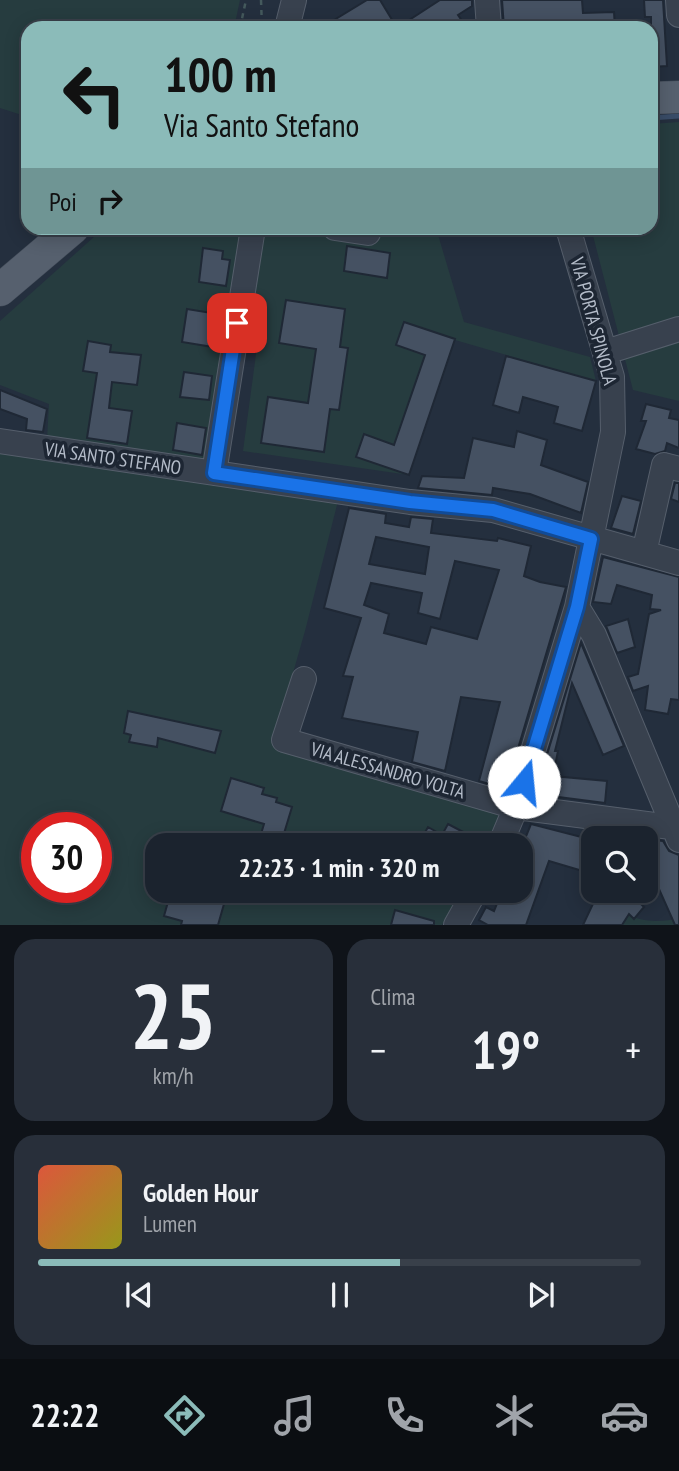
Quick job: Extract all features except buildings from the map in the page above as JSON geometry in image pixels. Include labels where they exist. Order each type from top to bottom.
[{"type":"main road","points":[[658,89],[679,89]]},
{"type":"main road","points":[[658,98],[679,97]]},
{"type":"main road","points":[[0,278],[52,235]]},
{"type":"main road","points":[[0,290],[65,235]]},
{"type":"street","points":[[487,0],[488,21]]},
{"type":"street","points":[[678,0],[679,15]]},
{"type":"street","points":[[214,473],[252,235]]},
{"type":"street","name":"VIA PORTA SPINOLA","points":[[505,833],[516,807],[577,607],[613,432],[613,384],[606,352],[570,235]]},
{"type":"street","points":[[606,352],[679,330]]},
{"type":"street","name":"VIA SANTO STEFANO","points":[[0,441],[410,502],[493,510],[679,563]]},
{"type":"street","points":[[644,553],[664,465],[679,469]]},
{"type":"street","points":[[577,607],[594,635],[677,832]]},
{"type":"street","name":"VIA ALESSANDRO VOLTA","points":[[304,679],[284,740],[516,807],[677,832]]},
{"type":"street","points":[[456,925],[468,903]]},
{"type":"path","points":[[242,21],[246,0]]},
{"type":"path","points":[[261,0],[262,21]]},
{"type":"green space","points":[[0,0],[240,0],[236,21],[21,21],[21,115],[0,108]]},
{"type":"green space","points":[[679,122],[679,401],[633,390],[593,235],[658,235],[658,124]]},
{"type":"green space","points":[[96,235],[438,235],[464,322],[590,357],[596,381],[455,340],[409,475],[243,451],[263,302],[236,298],[211,463],[47,440],[49,404],[0,385],[0,321]]},
{"type":"green space","points":[[0,450],[338,501],[273,743],[505,816],[495,833],[284,833],[292,807],[276,802],[277,798],[262,794],[264,788],[231,778],[221,811],[264,824],[261,833],[145,833],[145,903],[168,903],[164,916],[182,921],[181,925],[0,925]]},
{"type":"green space","points":[[221,903],[455,903],[442,925],[218,925],[224,904]]},
{"type":"green space","points":[[629,914],[653,921],[679,918],[679,925],[622,925]]},
{"type":"waterway","points":[[658,118],[679,116]]},
{"type":"route","points":[[237,323],[214,473],[410,502],[493,510],[591,539],[577,607],[524,782]]}]
